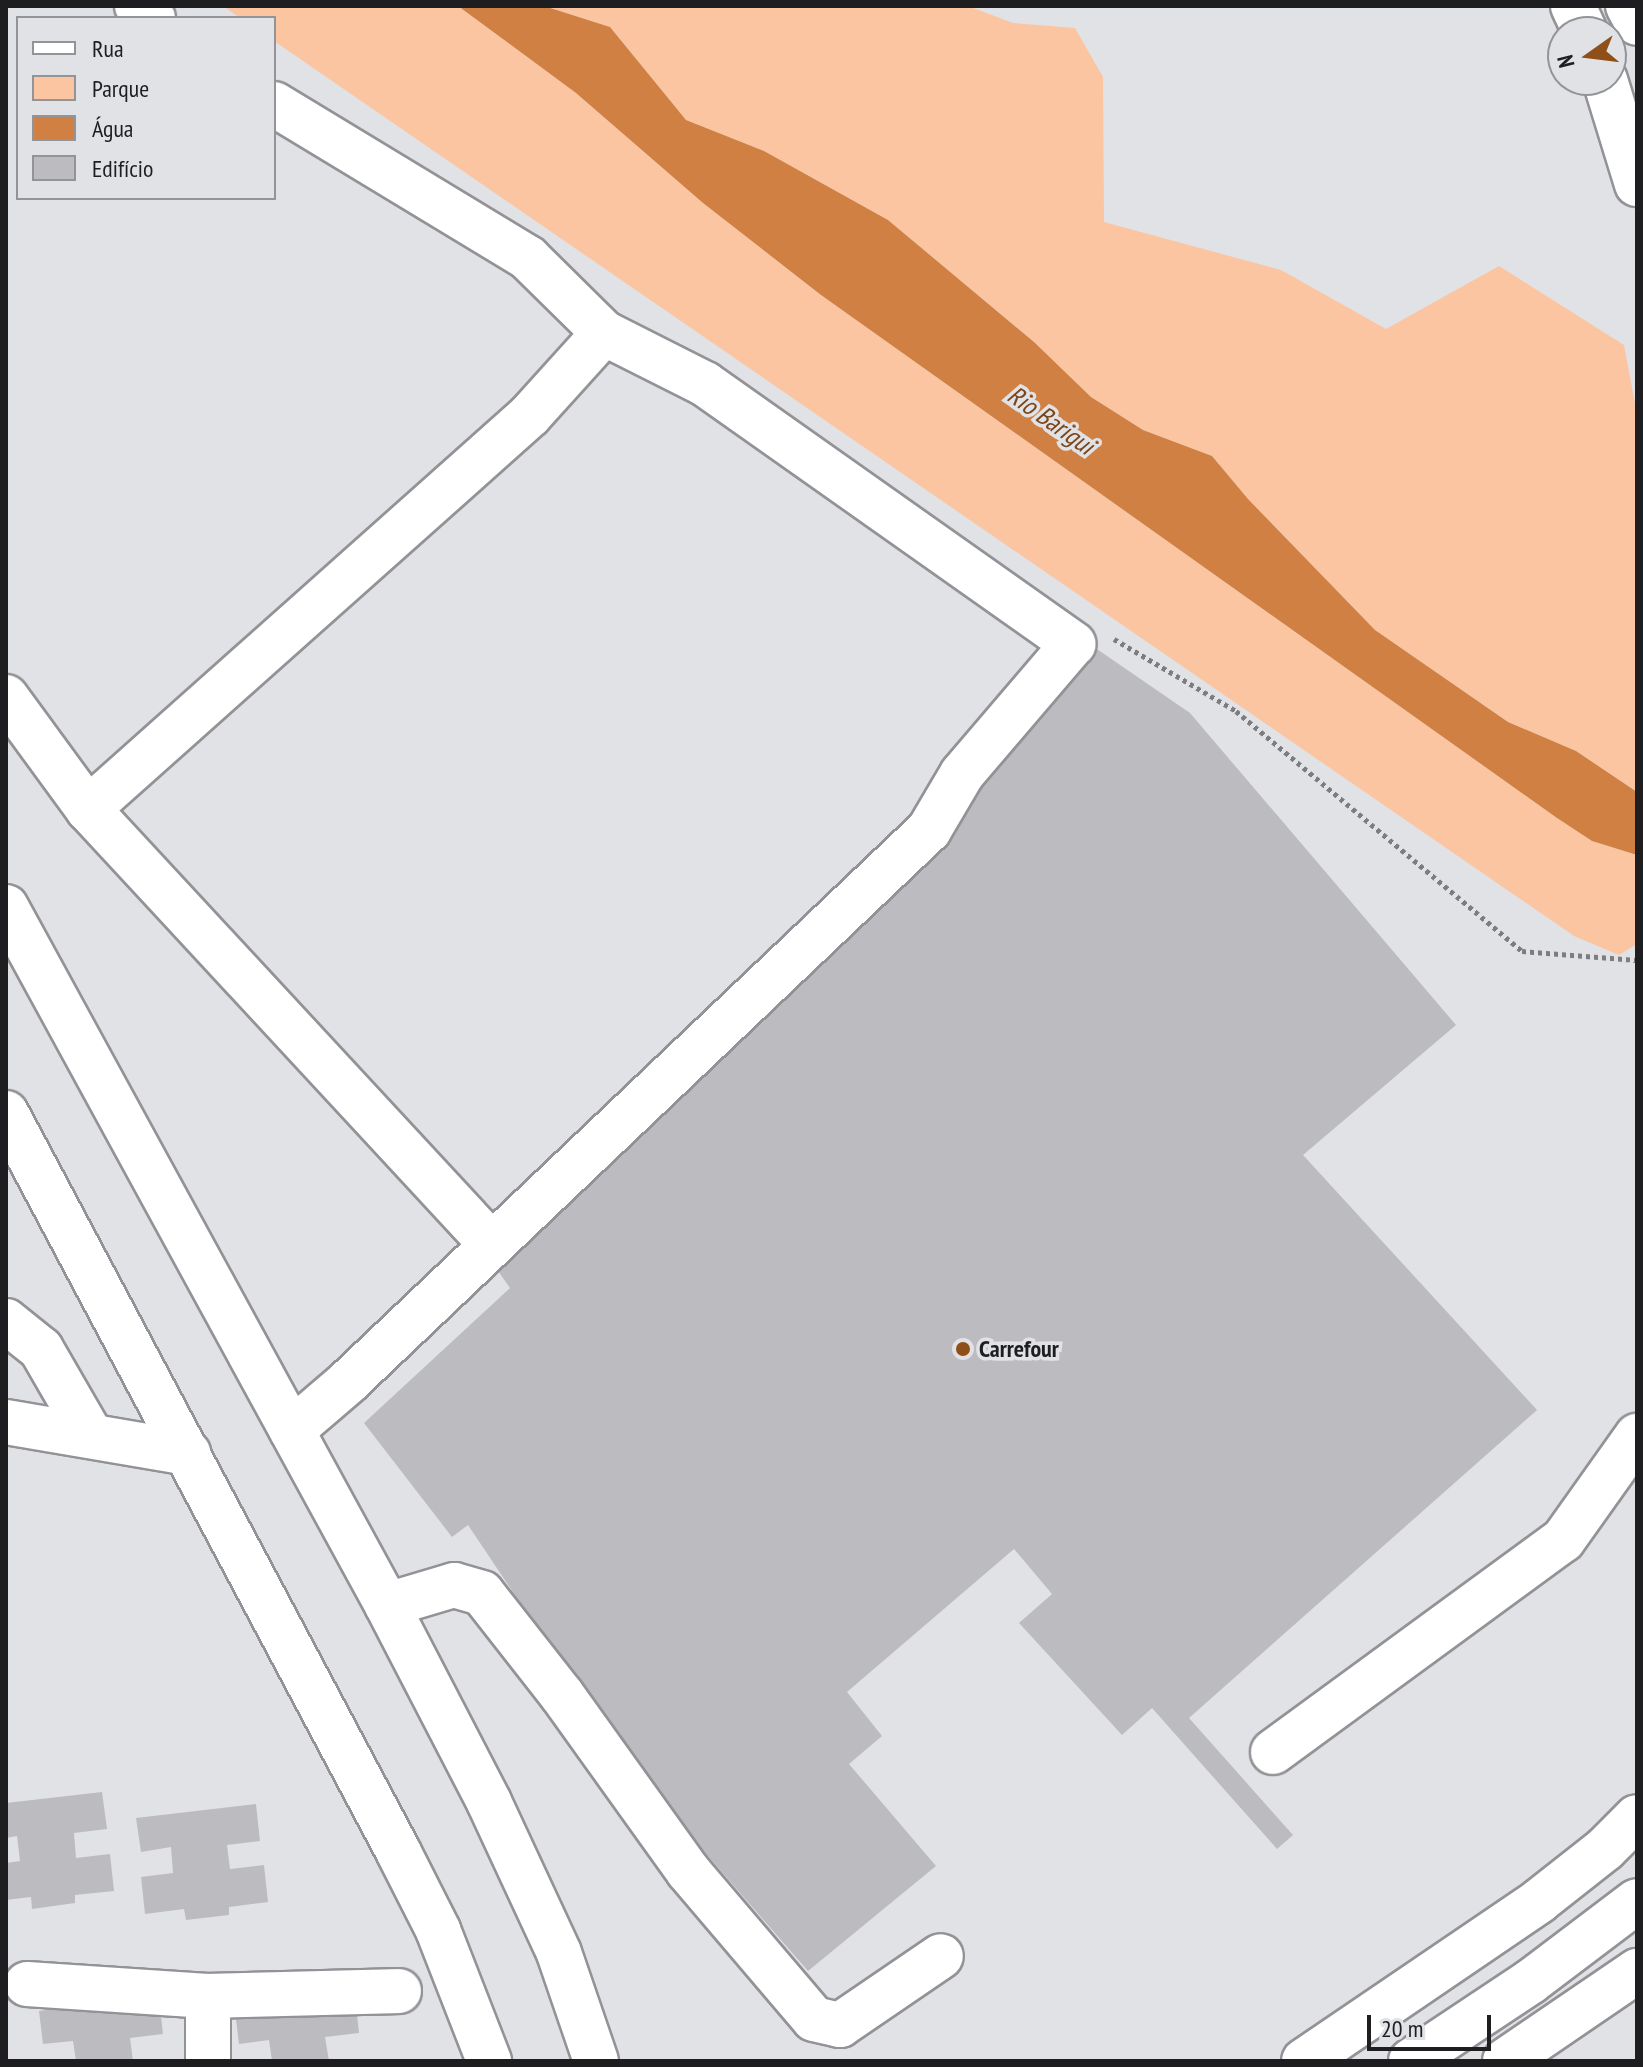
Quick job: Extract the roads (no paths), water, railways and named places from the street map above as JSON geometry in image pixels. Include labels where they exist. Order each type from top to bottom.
[{"type":"street","points":[[1628,6],[1637,23]]},
{"type":"street","points":[[1610,96],[1637,184]]},
{"type":"street","points":[[276,105],[528,258],[604,333],[705,384],[1073,644],[962,774],[929,830],[492,1245],[292,1430]]},
{"type":"street","points":[[88,809],[530,415],[604,333]]},
{"type":"street","points":[[6,697],[88,809],[492,1245]]},
{"type":"street","points":[[6,907],[387,1605],[524,1872],[559,1953],[596,2061]]},
{"type":"street","points":[[6,1113],[438,1930],[489,2061]]},
{"type":"street","points":[[6,1321],[41,1349],[90,1434]]},
{"type":"street","points":[[10,1428],[90,1434],[188,1453]]},
{"type":"street","points":[[1273,1752],[1563,1540],[1637,1436]]},
{"type":"street","points":[[387,1605],[454,1585],[482,1593],[562,1695],[688,1871],[814,2019],[840,2025],[941,1956]]},
{"type":"street","points":[[1304,2061],[1539,1901],[1605,1849],[1637,1817]]},
{"type":"street","points":[[1411,2061],[1530,1982],[1637,1901]]},
{"type":"street","points":[[1505,2061],[1637,1971]]},
{"type":"street","points":[[27,1984],[208,1996],[399,1991]]},
{"type":"street","points":[[208,1996],[208,2061]]},
{"type":"water","name":"Rio Barigui","points":[[458,6],[544,6],[610,27],[686,120],[764,151],[888,220],[1034,342],[1091,397],[1143,430],[1212,456],[1248,499],[1375,630],[1508,722],[1576,751],[1637,792],[1637,855],[1592,841],[1557,818],[821,295],[703,203],[576,93]]},
{"type":"place","name":"Carrefour","points":[[963,1349]]}]
